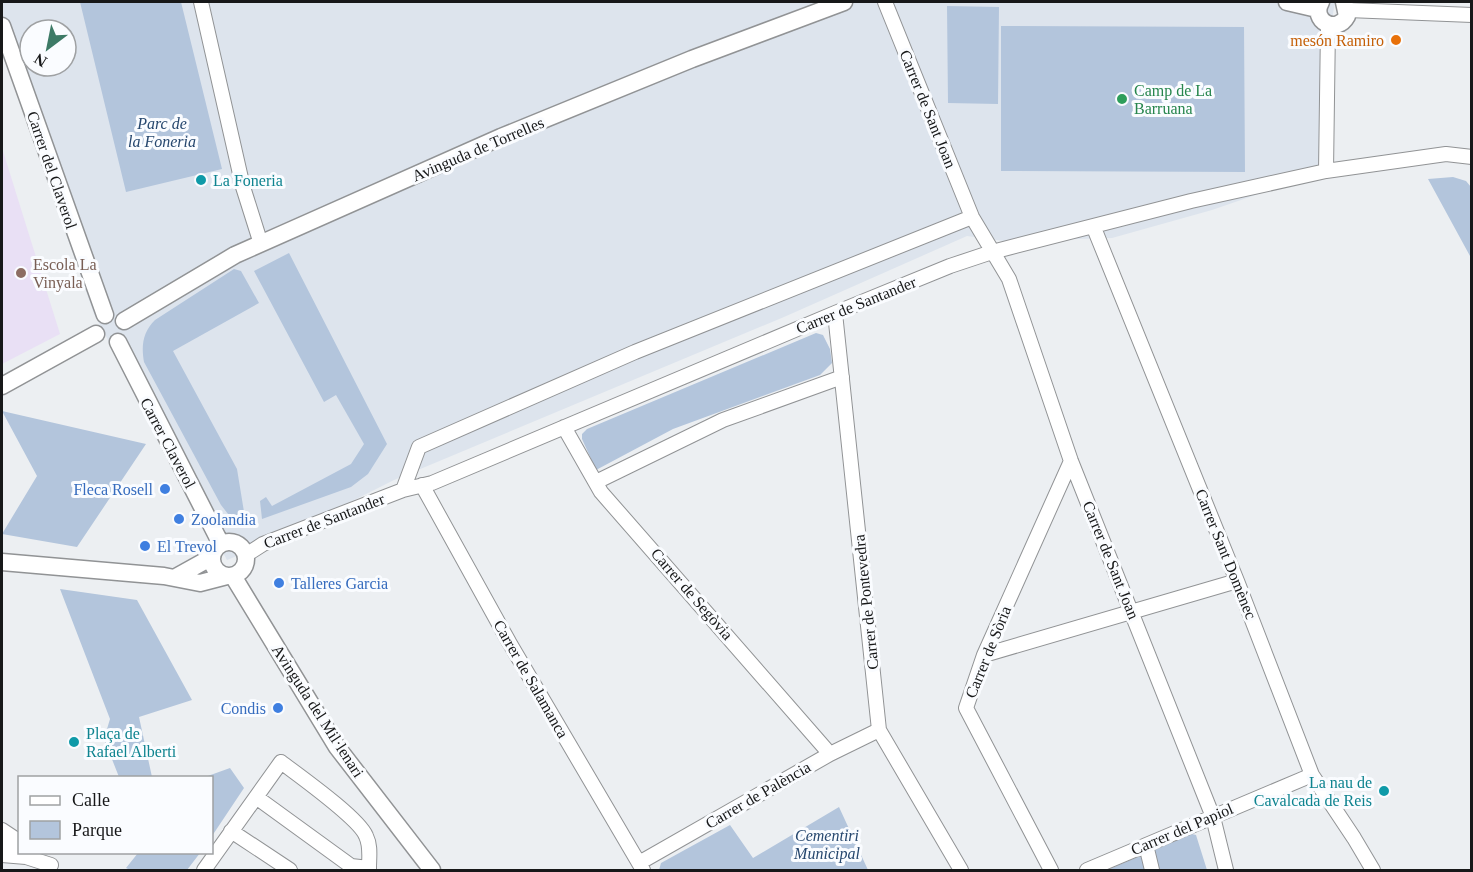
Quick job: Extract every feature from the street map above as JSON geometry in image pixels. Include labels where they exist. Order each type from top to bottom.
[{"type":"street","points":[[201,2],[243,187],[261,244]]},
{"type":"street","name":"Avinguda de Torrelles","points":[[124,321],[235,255],[501,137],[692,59],[844,2]]},
{"type":"street","name":"Carrer de Sant Joan","points":[[885,2],[972,217],[1009,279],[1071,461],[1213,817],[1226,870]]},
{"type":"street","points":[[1287,2],[1319,5],[1319,18],[1328,26],[1326,171]]},
{"type":"street","points":[[1328,26],[1340,24],[1345,20],[1346,6],[1472,15]]},
{"type":"street","name":"Carrer del Claverol","points":[[2,26],[105,315]]},
{"type":"street","name":"Carrer de Santander","points":[[230,576],[242,570],[246,555],[262,544],[403,490],[422,485],[950,266],[992,252],[1095,228],[1191,201],[1326,171],[1446,154],[1472,157]]},
{"type":"street","name":"Carrer de Santander","points":[[403,490],[418,447],[635,352],[972,217]]},
{"type":"street","name":"Carrer Sant Domènec","points":[[1095,228],[1237,581],[1311,775],[1373,870]]},
{"type":"street","name":"Carrer de Pontevedra","points":[[836,313],[879,730],[961,870]]},
{"type":"street","points":[[105,315],[117,315],[124,321],[125,334],[118,342],[109,344],[101,341],[96,334],[97,321],[105,315]]},
{"type":"street","points":[[2,386],[96,334]]},
{"type":"street","name":"Carrer Claverol","points":[[118,342],[216,550]]},
{"type":"street","points":[[597,482],[723,420],[842,377]]},
{"type":"street","name":"Carrer de Segòvia","points":[[564,427],[601,492],[830,754]]},
{"type":"street","name":"Carrer de Sòria","points":[[1051,870],[966,708],[984,655],[1071,461]]},
{"type":"street","name":"Carrer de Salamanca","points":[[422,485],[509,642],[641,867]]},
{"type":"street","name":"Carrer de Santander","points":[[216,550],[234,543],[243,549],[246,555]]},
{"type":"street","points":[[216,550],[213,567],[230,576]]},
{"type":"street","points":[[176,577],[216,550]]},
{"type":"street","points":[[2,562],[176,577],[201,583],[230,576]]},
{"type":"street","name":"Avinguda del Mil·lenari","points":[[230,576],[337,747],[432,870]]},
{"type":"street","points":[[984,655],[1237,581]]},
{"type":"street","name":"Carrer de Palència","points":[[641,867],[830,754],[879,730]]},
{"type":"street","points":[[204,870],[280,762],[324,792],[366,833],[370,848],[370,869],[351,866],[256,797]]},
{"type":"street","name":"Carrer del Papiol","points":[[1087,870],[1311,775]]},
{"type":"street","points":[[2,830],[18,841]]},
{"type":"street","points":[[231,831],[290,870]]},
{"type":"street","points":[[2,844],[18,847]]},
{"type":"street","points":[[1146,845],[1152,870]]},
{"type":"street","points":[[38,854],[55,868]]},
{"type":"street","points":[[2,855],[27,857],[55,868]]},
{"type":"street","points":[[24,870],[29,865],[55,868]]},
{"type":"shaded area","points":[[2,2],[1335,2],[1328,43],[1333,168],[1212,210],[1112,238],[1004,241],[967,236],[784,317],[394,480],[271,542],[227,560],[94,314],[2,50]]},
{"type":"shaded area","name":"Escola La Vinyala","points":[[2,148],[60,334],[2,364]]},
{"type":"green space","name":"Parc de la Foneria","points":[[80,2],[181,2],[222,169],[126,192]]},
{"type":"green space","points":[[947,6],[999,7],[998,104],[948,103]]},
{"type":"green space","name":"Camp de La Barruana","points":[[1001,26],[1244,27],[1245,172],[1001,171]]},
{"type":"green space","points":[[1453,177],[1466,181],[1471,187],[1470,256],[1428,179]]},
{"type":"green space","points":[[289,253],[387,444],[368,474],[351,487],[262,519],[260,501],[266,497],[272,506],[351,464],[364,444],[336,395],[324,402],[254,271]]},
{"type":"green space","points":[[234,269],[241,271],[259,303],[173,351],[237,469],[246,524],[232,519],[221,505],[144,362],[143,350],[145,334],[155,320]]},
{"type":"green space","points":[[816,333],[823,335],[830,349],[832,363],[820,375],[673,429],[596,470],[582,439],[582,434],[587,429]]},
{"type":"green space","points":[[2,411],[146,444],[77,547],[2,534],[37,476]]},
{"type":"green space","points":[[60,589],[137,600],[192,700],[139,717],[152,776],[119,776],[104,739],[110,719]]},
{"type":"green space","points":[[230,768],[244,788],[213,834],[213,776],[208,776]]},
{"type":"green space","name":"Cementiri Municipal","points":[[839,807],[868,870],[659,870],[661,863],[730,825],[753,858]]},
{"type":"green space","points":[[1192,834],[1196,835],[1207,870],[1107,870]]},
{"type":"green space","points":[[137,854],[199,854],[187,870],[130,870],[126,868]]},
{"type":"place","name":"mesón Ramiro","points":[[1396,40]]},
{"type":"place","name":"Camp de La Barruana","points":[[1122,99]]},
{"type":"place","name":"La Foneria","points":[[201,180]]},
{"type":"place","name":"Escola La Vinyala","points":[[21,273]]},
{"type":"place","name":"Fleca Rosell","points":[[165,489]]},
{"type":"place","name":"Zoolandia","points":[[179,519]]},
{"type":"place","name":"El Trevol","points":[[145,546]]},
{"type":"place","name":"Talleres Garcia","points":[[279,583]]},
{"type":"place","name":"Condis","points":[[278,708]]},
{"type":"place","name":"Plaça de Rafael Alberti","points":[[74,742]]},
{"type":"place","name":"La nau de Cavalcada de Reis","points":[[1384,791]]}]
